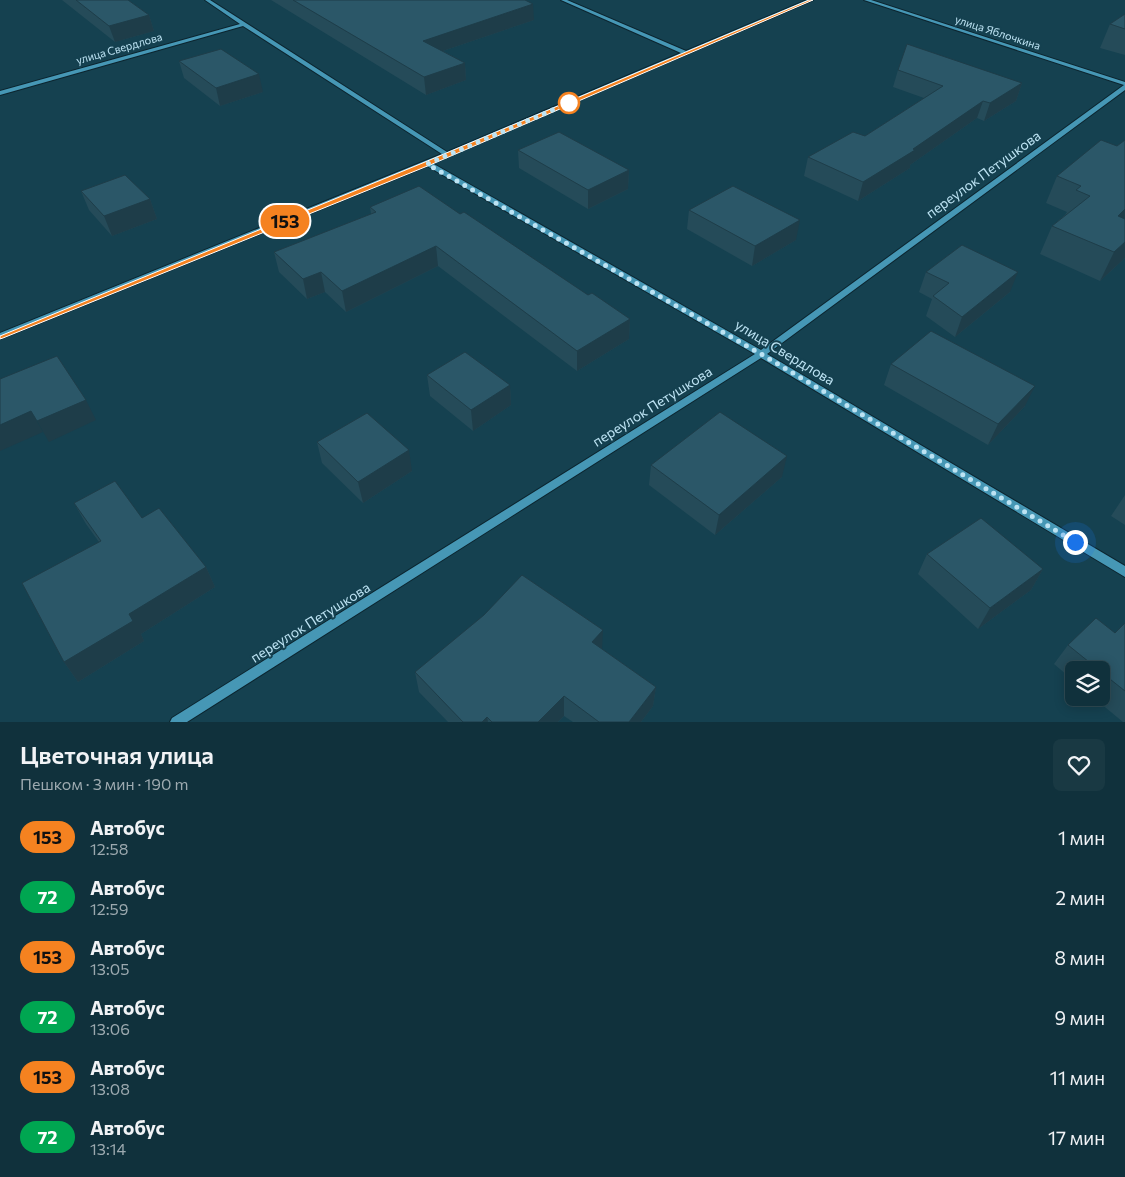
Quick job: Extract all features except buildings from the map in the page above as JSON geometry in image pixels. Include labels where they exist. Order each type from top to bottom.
[{"type":"street","points":[[207,0],[447,155]]},
{"type":"street","points":[[563,0],[686,53]]},
{"type":"street","points":[[0,336],[427,164],[811,0]]},
{"type":"street","name":"улица Яблочкина","points":[[866,0],[1125,85]]},
{"type":"street","name":"улица Свердлова","points":[[0,93],[244,24]]},
{"type":"street","name":"переулок Петушкова","points":[[176,722],[761,354],[1125,85]]},
{"type":"street","name":"улица Свердлова","points":[[427,164],[761,354],[1125,572]]},
{"type":"bus line","name":"153","points":[[0,336],[427,164],[811,0]]},
{"type":"route","points":[[569,103],[427,164],[761,354],[1075,542]]}]
